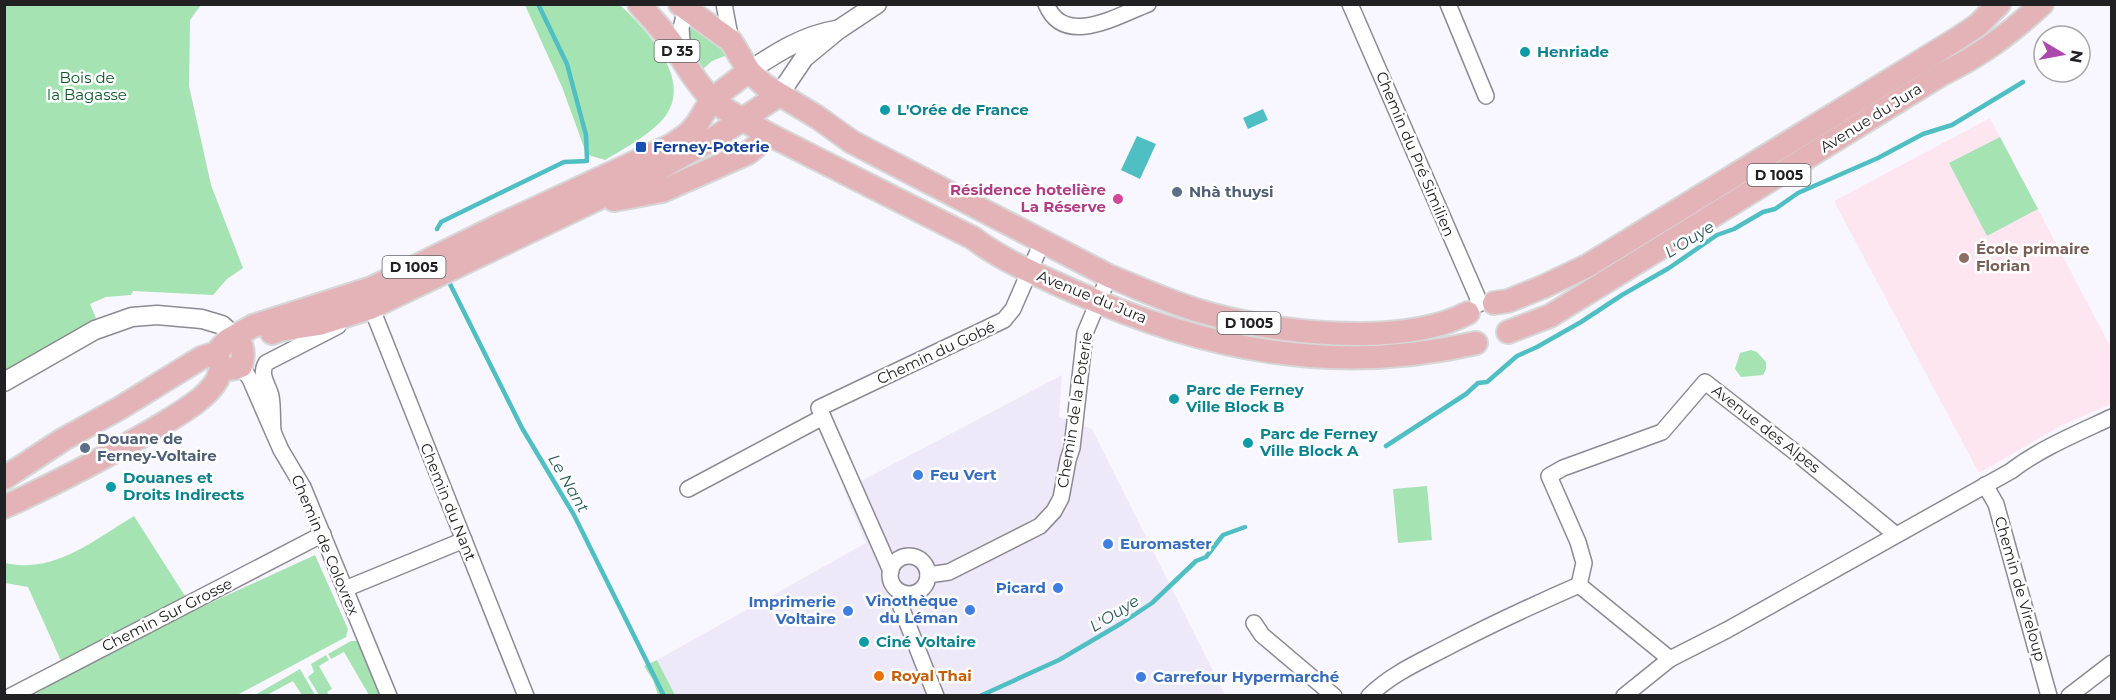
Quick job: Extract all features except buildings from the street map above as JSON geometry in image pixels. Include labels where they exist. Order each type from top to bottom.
[{"type":"main road","name":"D 35","points":[[639,4],[712,99]]},
{"type":"main road","name":"Avenue du Jura","points":[[750,71],[764,86],[817,117],[852,142],[1109,276],[1201,312],[1234,320],[1288,329],[1355,333],[1399,331],[1435,325],[1480,306],[1508,301],[1545,286],[1626,243],[1957,39],[1978,25],[2000,4]]},
{"type":"main road","name":"Avenue du Jura","points":[[1508,332],[1550,316],[1942,74],[1971,60],[1992,47],[2042,4]]},
{"type":"main road","name":"D 35","points":[[684,6],[731,42],[750,71]]},
{"type":"main road","points":[[712,99],[750,71]]},
{"type":"main road","points":[[741,119],[779,95]]},
{"type":"main road","name":"Avenue du Jura","points":[[712,99],[770,135],[972,238],[1000,257],[1096,302],[1196,336],[1281,354],[1336,357],[1381,357],[1476,343]]},
{"type":"main road","name":"D 1005","points":[[4,507],[81,471],[197,401],[217,381],[231,355],[253,326],[372,288],[500,225],[672,146],[698,124],[712,99]]},
{"type":"main road","name":"D 1005","points":[[4,478],[64,439],[120,408],[201,358],[231,355],[280,330],[319,324],[370,308],[583,207],[685,154],[741,119]]},
{"type":"main road","name":"D 1005","points":[[583,207],[662,191],[748,153],[770,135]]},
{"type":"main road","points":[[1476,343],[1466,329],[1480,306],[1506,311],[1510,325],[1508,332]]},
{"type":"main road","name":"D 1005","points":[[1476,343],[1492,346],[1505,338],[1508,332]]},
{"type":"street","points":[[724,4],[731,42]]},
{"type":"street","points":[[779,95],[804,58],[838,30],[877,4]]},
{"type":"street","points":[[1046,4],[1049,14],[1063,25],[1073,28],[1088,27],[1148,4]]},
{"type":"street","name":"Chemin du Pré Similien","points":[[1350,4],[1478,296],[1480,306]]},
{"type":"street","points":[[1448,4],[1486,96]]},
{"type":"street","points":[[684,6],[681,36],[687,69]]},
{"type":"street","points":[[750,71],[765,60],[814,34],[838,30]]},
{"type":"street","name":"Chemin du Gobé","points":[[687,489],[821,412],[1004,320],[1013,309],[1043,240]]},
{"type":"street","name":"Chemin de la Poterie","points":[[928,575],[949,572],[970,562],[1040,526],[1054,511],[1061,498],[1072,448],[1083,343],[1096,302],[1109,276]]},
{"type":"street","points":[[273,431],[270,394],[264,378],[263,367],[266,363],[370,308]]},
{"type":"street","name":"Chemin du Nant","points":[[370,308],[526,696]]},
{"type":"street","points":[[4,382],[95,330],[132,317],[157,315],[202,319],[222,325],[231,355]]},
{"type":"street","name":"Chemin de Colovrex","points":[[231,355],[250,379],[281,450],[303,487],[389,696]]},
{"type":"street","name":"Avenue des Alpes","points":[[1579,585],[1584,563],[1578,542],[1549,476],[1580,461],[1662,432],[1705,382],[1895,534]]},
{"type":"street","points":[[821,412],[891,571],[892,583],[897,590],[903,593],[916,592],[926,584],[928,575],[926,566],[913,556],[902,557],[896,561],[891,571]]},
{"type":"street","points":[[1624,696],[1670,659],[1727,630],[2075,434],[2112,417]]},
{"type":"street","name":"Chemin de Vireloup","points":[[1985,485],[1996,504],[2049,696]]},
{"type":"street","name":"Chemin Sur Grosse","points":[[11,696],[323,534]]},
{"type":"street","points":[[345,589],[464,540]]},
{"type":"street","points":[[1369,696],[1382,682],[1413,665],[1477,632],[1579,585],[1670,659]]},
{"type":"street","points":[[903,593],[901,607],[930,693]]},
{"type":"street","points":[[1254,623],[1262,635],[1334,696]]},
{"type":"street","points":[[2069,696],[2112,663]]},
{"type":"shaded area","name":"École primaire Florian","points":[[1990,118],[2111,348],[2111,404],[2062,425],[1979,473],[1834,201]]},
{"type":"shaded area","points":[[1062,375],[1059,417],[1092,429],[1225,695],[675,695],[657,660],[866,543],[844,490]]},
{"type":"green space","name":"Bois de la Bagasse","points":[[5,4],[201,5],[190,20],[189,86],[211,185],[243,268],[227,279],[213,295],[133,291],[131,295],[106,297],[90,304],[96,318],[5,371]]},
{"type":"green space","points":[[525,5],[620,5],[645,31],[666,62],[672,79],[674,96],[668,112],[649,132],[605,160],[585,154],[562,87]]},
{"type":"green space","points":[[690,19],[730,54],[712,61],[703,69],[690,40]]},
{"type":"green space","points":[[2000,137],[2038,209],[1987,236],[1949,163]]},
{"type":"green space","points":[[1751,350],[1757,352],[1766,362],[1766,369],[1763,375],[1741,377],[1735,369],[1740,353]]},
{"type":"green space","points":[[1427,486],[1432,540],[1398,543],[1393,489]]},
{"type":"green space","points":[[134,516],[185,596],[62,663],[28,587],[5,583],[5,563],[25,565],[57,560],[84,547]]},
{"type":"green space","points":[[315,555],[348,629],[346,637],[237,695],[32,696],[136,639]]},
{"type":"green space","points":[[351,641],[359,641],[381,695],[369,695],[344,652],[331,659],[328,654]]},
{"type":"green space","points":[[326,655],[329,660],[319,666],[332,689],[327,692],[329,695],[319,695],[308,677],[314,672],[311,664]]},
{"type":"green space","points":[[657,660],[675,695],[658,695],[653,680],[644,666]]},
{"type":"green space","points":[[300,669],[315,695],[302,695],[293,681],[267,695],[255,695]]},
{"type":"water","points":[[1263,109],[1268,120],[1248,129],[1243,118]]},
{"type":"water","points":[[1137,136],[1156,144],[1140,179],[1121,170]]},
{"type":"waterway","name":"Le Nant","points":[[437,229],[441,222],[564,162],[587,161],[586,135],[567,64],[538,4]]},
{"type":"waterway","name":"L'Ouye","points":[[1386,446],[1466,394],[1478,383],[1487,382],[1517,356],[1581,322],[1669,268],[1717,235],[1734,229],[1763,212],[1775,209],[1798,193],[1878,158],[1923,134],[1952,125],[2023,82]]},
{"type":"waterway","name":"Le Nant","points":[[450,284],[522,428],[574,515],[664,696]]},
{"type":"waterway","name":"L'Ouye","points":[[980,696],[1059,660],[1122,623],[1152,603],[1196,561],[1206,557],[1223,535],[1245,527]]},
{"type":"place","name":"Henriade","points":[[1525,52]]},
{"type":"place","name":"L'Orée de France","points":[[885,110]]},
{"type":"place","name":"Ferney-Poterie","points":[[641,147]]},
{"type":"place","name":"Nhà thuysi","points":[[1177,192]]},
{"type":"place","name":"Résidence hotelière La Réserve","points":[[1118,199]]},
{"type":"place","name":"École primaire Florian","points":[[1964,258]]},
{"type":"place","name":"Parc de Ferney Ville Block B","points":[[1174,399]]},
{"type":"place","name":"Parc de Ferney Ville Block A","points":[[1248,443]]},
{"type":"place","name":"Douane de Ferney-Voltaire","points":[[85,448]]},
{"type":"place","name":"Feu Vert","points":[[918,475]]},
{"type":"place","name":"Douanes et Droits Indirects","points":[[111,487]]},
{"type":"place","name":"Euromaster","points":[[1108,544]]},
{"type":"place","name":"Picard","points":[[1058,588]]},
{"type":"place","name":"Vinothèque du Léman","points":[[970,610]]},
{"type":"place","name":"Imprimerie Voltaire","points":[[848,611]]},
{"type":"place","name":"Ciné Voltaire","points":[[864,642]]},
{"type":"place","name":"Royal Thai","points":[[879,676]]},
{"type":"place","name":"Carrefour Hypermarché","points":[[1141,677]]}]
